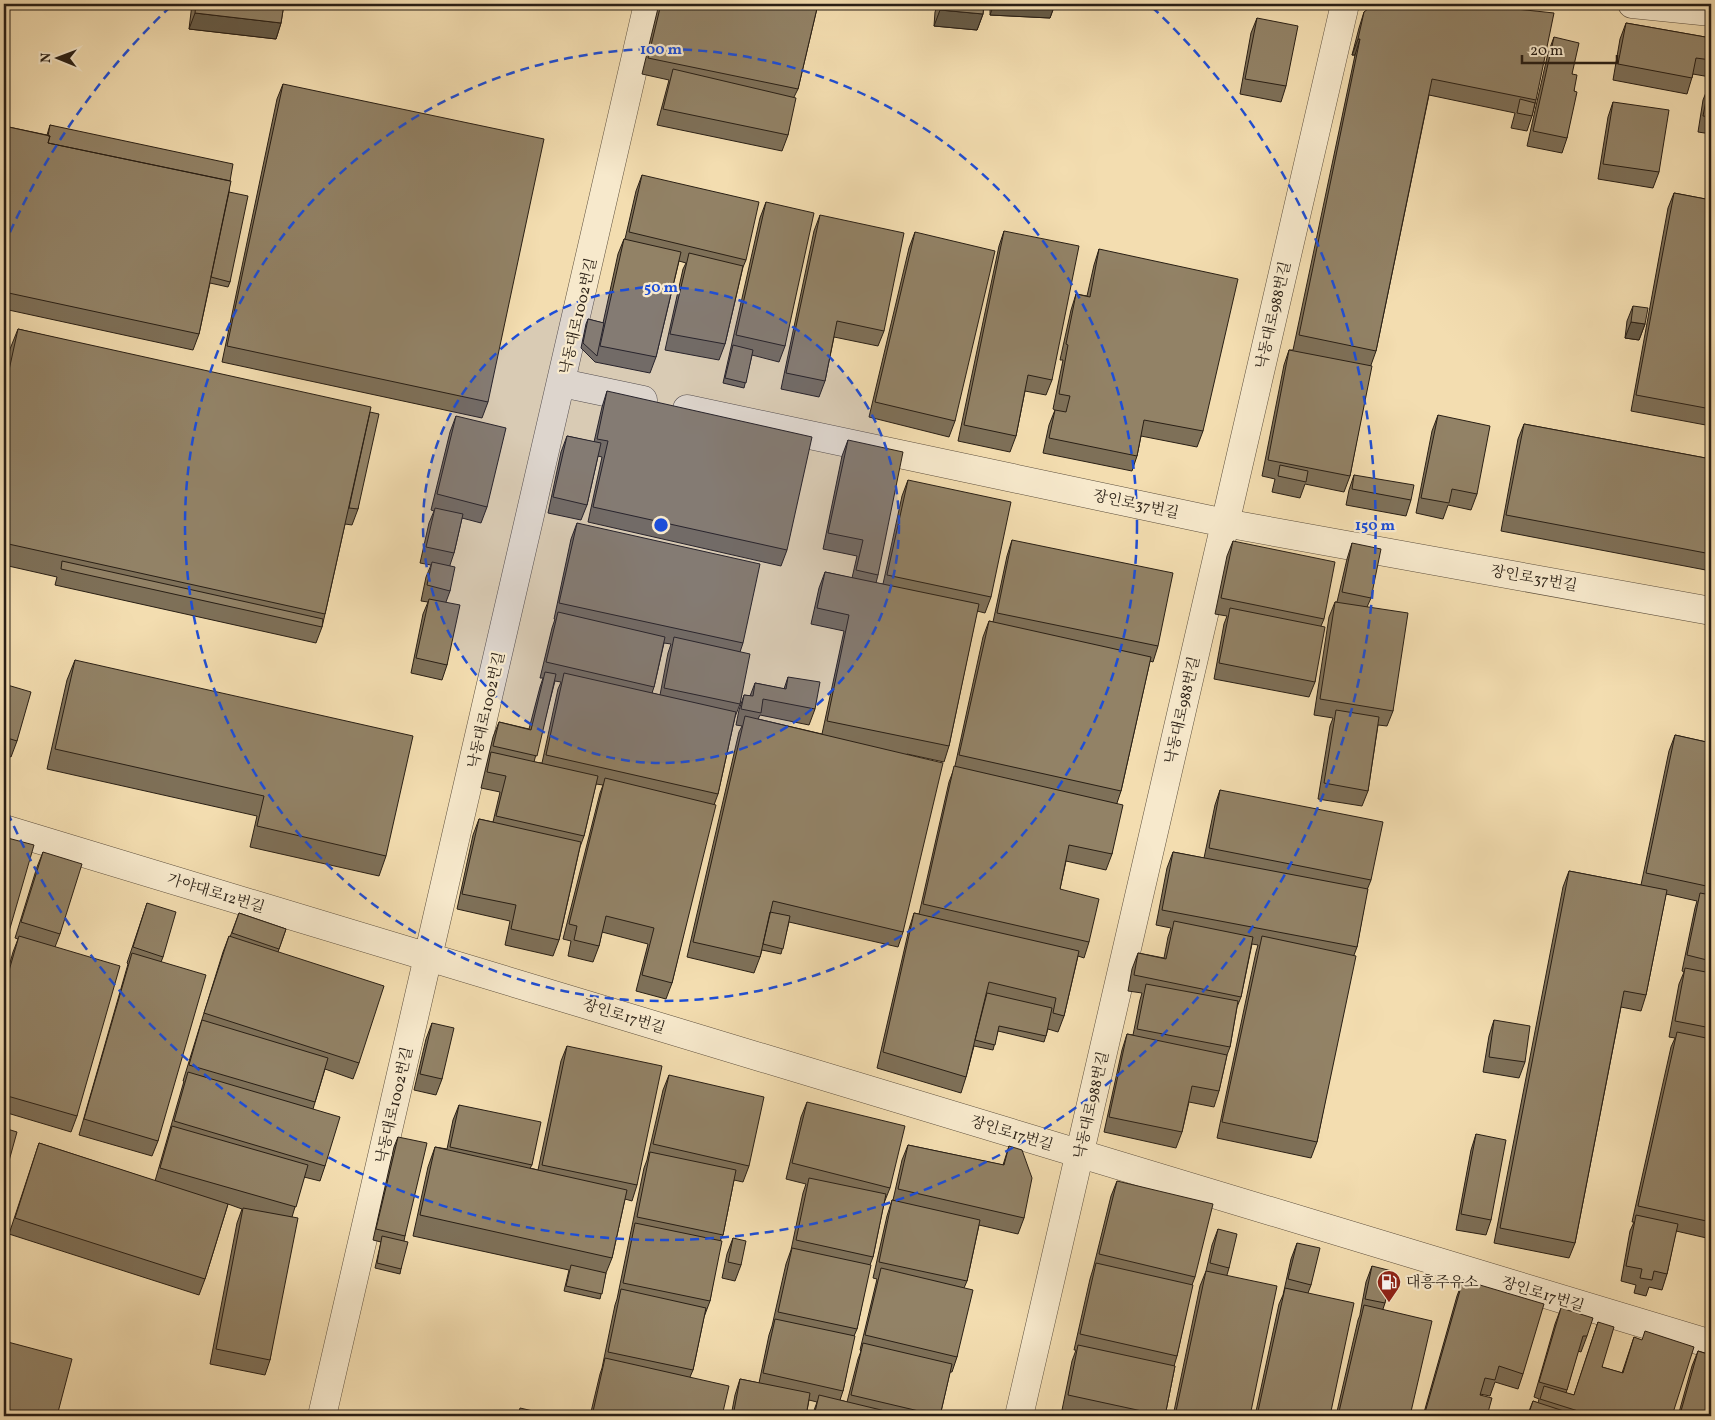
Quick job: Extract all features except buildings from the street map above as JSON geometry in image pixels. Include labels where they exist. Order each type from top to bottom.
[{"type":"street","name":"낙동대로1002번길","points":[[322,1416],[648,4]]},
{"type":"street","name":"낙동대로988번길","points":[[1019,1416],[1345,4]]},
{"type":"street","points":[[1632,4],[1711,12]]},
{"type":"street","name":"장인로37번길","points":[[562,383],[1225,523],[1711,610]]},
{"type":"street","name":"가야대로12번길","points":[[4,828],[428,957]]},
{"type":"street","name":"장인로17번길","points":[[428,957],[1711,1344]]},
{"type":"place","name":"대흥주유소","points":[[1389,1303]]}]
